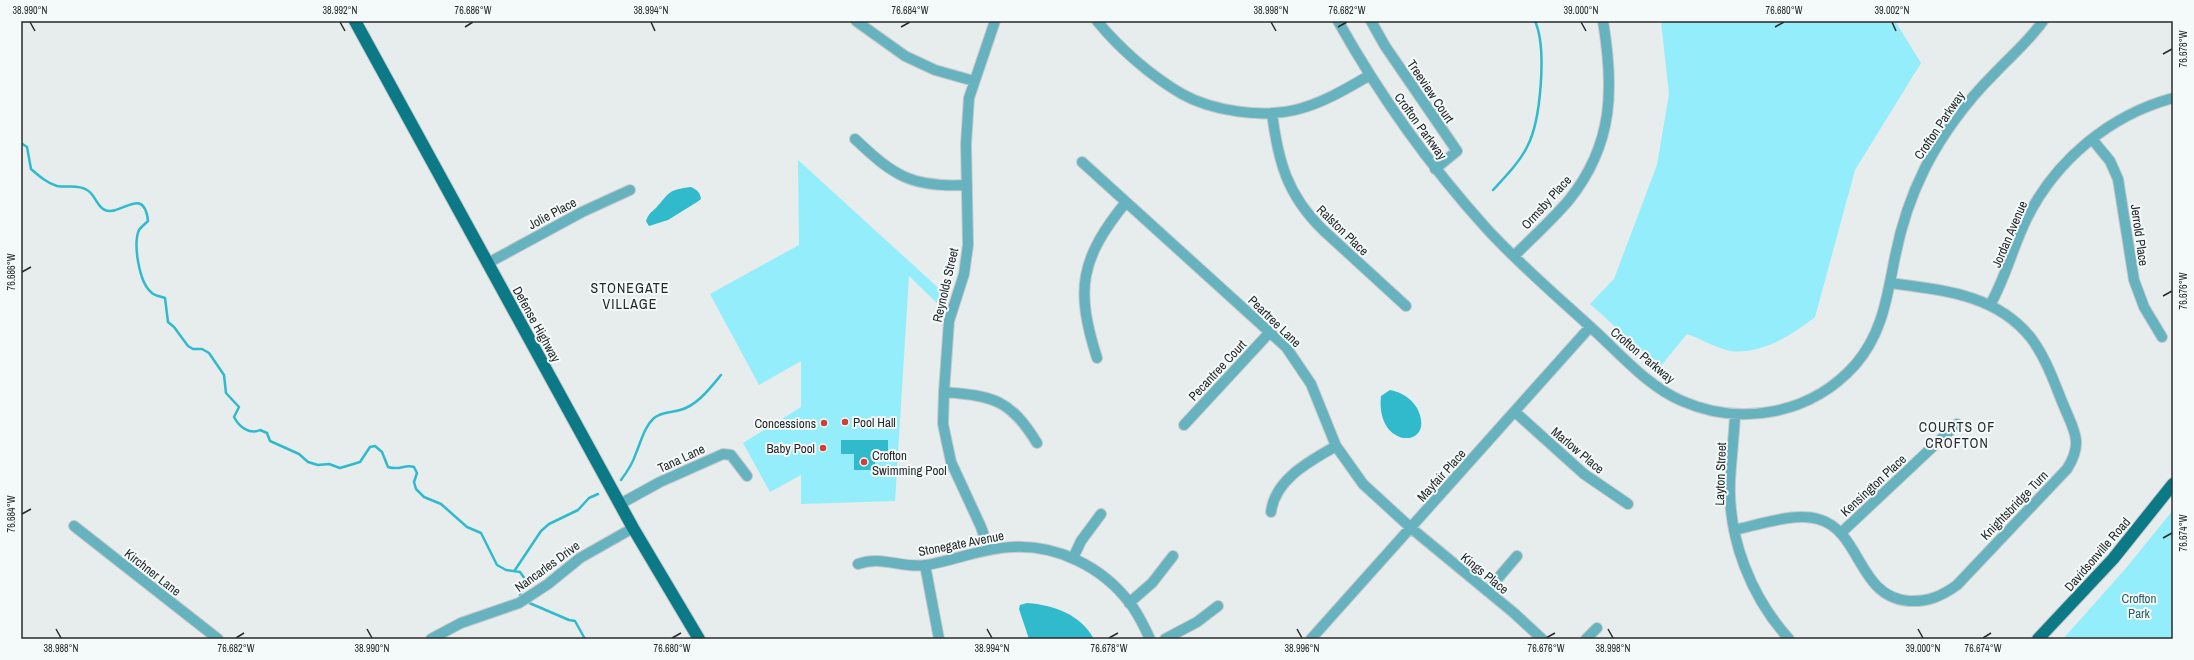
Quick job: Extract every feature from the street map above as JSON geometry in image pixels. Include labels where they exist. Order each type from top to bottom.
[{"type":"main road","name":"Defense Highway","points":[[354,21],[633,528],[699,639]]},
{"type":"main road","name":"Davidsonville Road","points":[[2038,639],[2113,560],[2173,484]]},
{"type":"street","points":[[856,21],[905,56],[935,70],[974,81]]},
{"type":"street","name":"Reynolds Street","points":[[989,550],[981,527],[951,462],[943,424],[949,321],[964,274],[966,260],[967,116],[974,81],[995,21]]},
{"type":"street","points":[[1097,21],[1145,68],[1184,95],[1227,109],[1272,113],[1315,104],[1341,92],[1370,75]]},
{"type":"street","name":"Crofton Parkway","points":[[1338,21],[1370,75],[1435,169],[1488,230],[1514,256],[1646,378],[1665,392],[1680,401],[1695,406],[1736,415],[1777,411],[1798,405],[1822,393],[1841,379],[1856,364],[1876,333],[1886,304],[1903,223],[1913,196],[1939,143],[1973,96],[2016,54],[2043,21]]},
{"type":"street","name":"Treeview Court","points":[[1371,21],[1393,58],[1457,151],[1435,169]]},
{"type":"street","name":"Ormsby Place","points":[[1514,256],[1569,200],[1594,161],[1602,139],[1609,99],[1609,59],[1603,21]]},
{"type":"street","name":"Jordan Avenue","points":[[1990,305],[2002,285],[2026,219],[2059,170],[2092,138],[2132,113],[2173,98]]},
{"type":"street","name":"Ralston Place","points":[[1272,113],[1277,150],[1282,167],[1299,202],[1310,218],[1406,306]]},
{"type":"street","name":"Jerrold Place","points":[[2092,138],[2110,161],[2118,179],[2134,280],[2144,307],[2162,337]]},
{"type":"street","points":[[855,139],[884,166],[913,181],[935,186],[967,185]]},
{"type":"street","name":"Peartree Lane","points":[[1082,162],[1286,347],[1304,371],[1336,446],[1363,484],[1411,528]]},
{"type":"street","name":"Jolie Place","points":[[488,263],[582,212],[630,190]]},
{"type":"street","points":[[1097,358],[1085,315],[1086,279],[1090,260],[1104,230],[1126,202]]},
{"type":"street","name":"Knightsbridge Turn","points":[[1842,532],[1858,562],[1880,588],[1892,596],[1921,602],[1945,594],[1957,585],[2067,469],[2077,450],[2077,441],[2049,371],[2031,339],[2022,328],[1990,305],[1962,294],[1890,283]]},
{"type":"street","name":"Mayfair Place","points":[[1311,639],[1590,327]]},
{"type":"street","name":"Pecantree Court","points":[[1184,426],[1270,332]]},
{"type":"street","points":[[944,392],[978,395],[1004,404],[1021,419],[1037,443]]},
{"type":"street","name":"Marlow Place","points":[[1515,412],[1584,474],[1628,504]]},
{"type":"street","name":"Layton Street","points":[[1736,415],[1730,483],[1734,530],[1746,572],[1773,619],[1788,639]]},
{"type":"street","name":"Kensington Place","points":[[1842,532],[1957,424]]},
{"type":"street","points":[[1271,512],[1272,501],[1284,483],[1305,464],[1336,446]]},
{"type":"street","name":"Tana Lane","points":[[620,504],[660,482],[723,454],[731,455],[747,476]]},
{"type":"street","points":[[1073,558],[1082,541],[1101,514]]},
{"type":"street","points":[[1734,530],[1797,517],[1808,517],[1826,522],[1842,532]]},
{"type":"street","name":"Kirchner Lane","points":[[74,526],[218,639]]},
{"type":"street","name":"Nancarles Drive","points":[[431,639],[461,623],[519,603],[580,558],[633,528]]},
{"type":"street","name":"Kings Place","points":[[1411,528],[1542,639]]},
{"type":"street","name":"Stonegate Avenue","points":[[858,564],[876,560],[908,566],[925,565],[989,550],[1013,547],[1035,548],[1073,558],[1103,576],[1129,603],[1150,639]]},
{"type":"street","points":[[1129,603],[1152,583],[1173,556]]},
{"type":"street","points":[[1487,591],[1518,556]]},
{"type":"street","points":[[925,565],[939,639]]},
{"type":"street","points":[[1165,639],[1197,622],[1218,606]]},
{"type":"street","points":[[1586,639],[1597,628]]},
{"type":"green space","points":[[1661,21],[1895,21],[1921,63],[1855,170],[1815,317],[1786,337],[1764,347],[1753,350],[1730,351],[1719,348],[1687,334],[1660,367],[1590,304],[1614,279],[1657,165],[1669,94]]},
{"type":"green space","points":[[798,160],[945,294],[940,306],[909,276],[895,501],[801,504],[801,475],[770,492],[743,443],[801,407],[801,361],[759,385],[710,294],[799,245]]},
{"type":"green space","name":"Crofton Park","points":[[2173,510],[2173,639],[2063,639],[2127,567]]},
{"type":"shaded area","points":[[691,187],[698,192],[701,199],[668,220],[649,226],[646,221],[648,217],[667,195],[678,189]]},
{"type":"shaded area","points":[[1390,390],[1405,396],[1412,401],[1417,408],[1421,422],[1419,431],[1413,437],[1405,438],[1395,435],[1387,427],[1382,414],[1381,396]]},
{"type":"shaded area","name":"Crofton Swimming Pool","points":[[841,440],[888,440],[888,453],[875,453],[875,470],[854,470],[854,454],[841,454]]},
{"type":"shaded area","name":"Baby Pool","points":[[821,444],[825,444],[827,448],[825,452],[821,452],[819,450],[819,446]]},
{"type":"shaded area","points":[[1027,603],[1047,606],[1065,612],[1081,623],[1094,639],[1029,639],[1019,609],[1020,605]]},
{"type":"waterway","points":[[1493,190],[1512,170],[1524,153],[1532,135],[1536,120],[1541,84],[1541,48],[1539,33],[1535,21]]},
{"type":"waterway","points":[[21,143],[27,147],[31,169],[50,183],[57,186],[83,188],[90,192],[100,206],[105,210],[111,211],[137,203],[142,205],[146,210],[148,221],[139,230],[137,236],[138,262],[143,280],[152,293],[165,298],[168,322],[174,327],[188,346],[193,349],[202,349],[209,353],[224,375],[226,393],[239,407],[234,417],[242,427],[249,431],[260,430],[267,433],[270,441],[299,454],[308,462],[318,465],[329,464],[340,468],[360,462],[370,447],[375,446],[382,452],[388,467],[414,467],[417,473],[414,482],[416,489],[424,497],[441,504],[467,527],[481,533],[497,565],[506,570],[520,572],[525,579],[520,595],[523,598]]},
{"type":"waterway","points":[[621,480],[628,471],[645,430],[654,418],[660,414],[680,410],[692,405],[703,396],[721,375]]},
{"type":"waterway","points":[[515,570],[541,531],[549,524],[578,510],[589,498],[598,494]]},
{"type":"waterway","points":[[527,602],[569,620],[575,621],[585,639]]},
{"type":"place","name":"Pool Hall","points":[[845,422]]},
{"type":"place","name":"Concessions","points":[[824,423]]},
{"type":"place","name":"Baby Pool","points":[[823,448]]},
{"type":"place","name":"Crofton Swimming Pool","points":[[864,462]]},
{"type":"district","name":"STONEGATE VILLAGE","points":[[630,296]]},
{"type":"district","name":"COURTS OF CROFTON","points":[[1957,436]]}]
